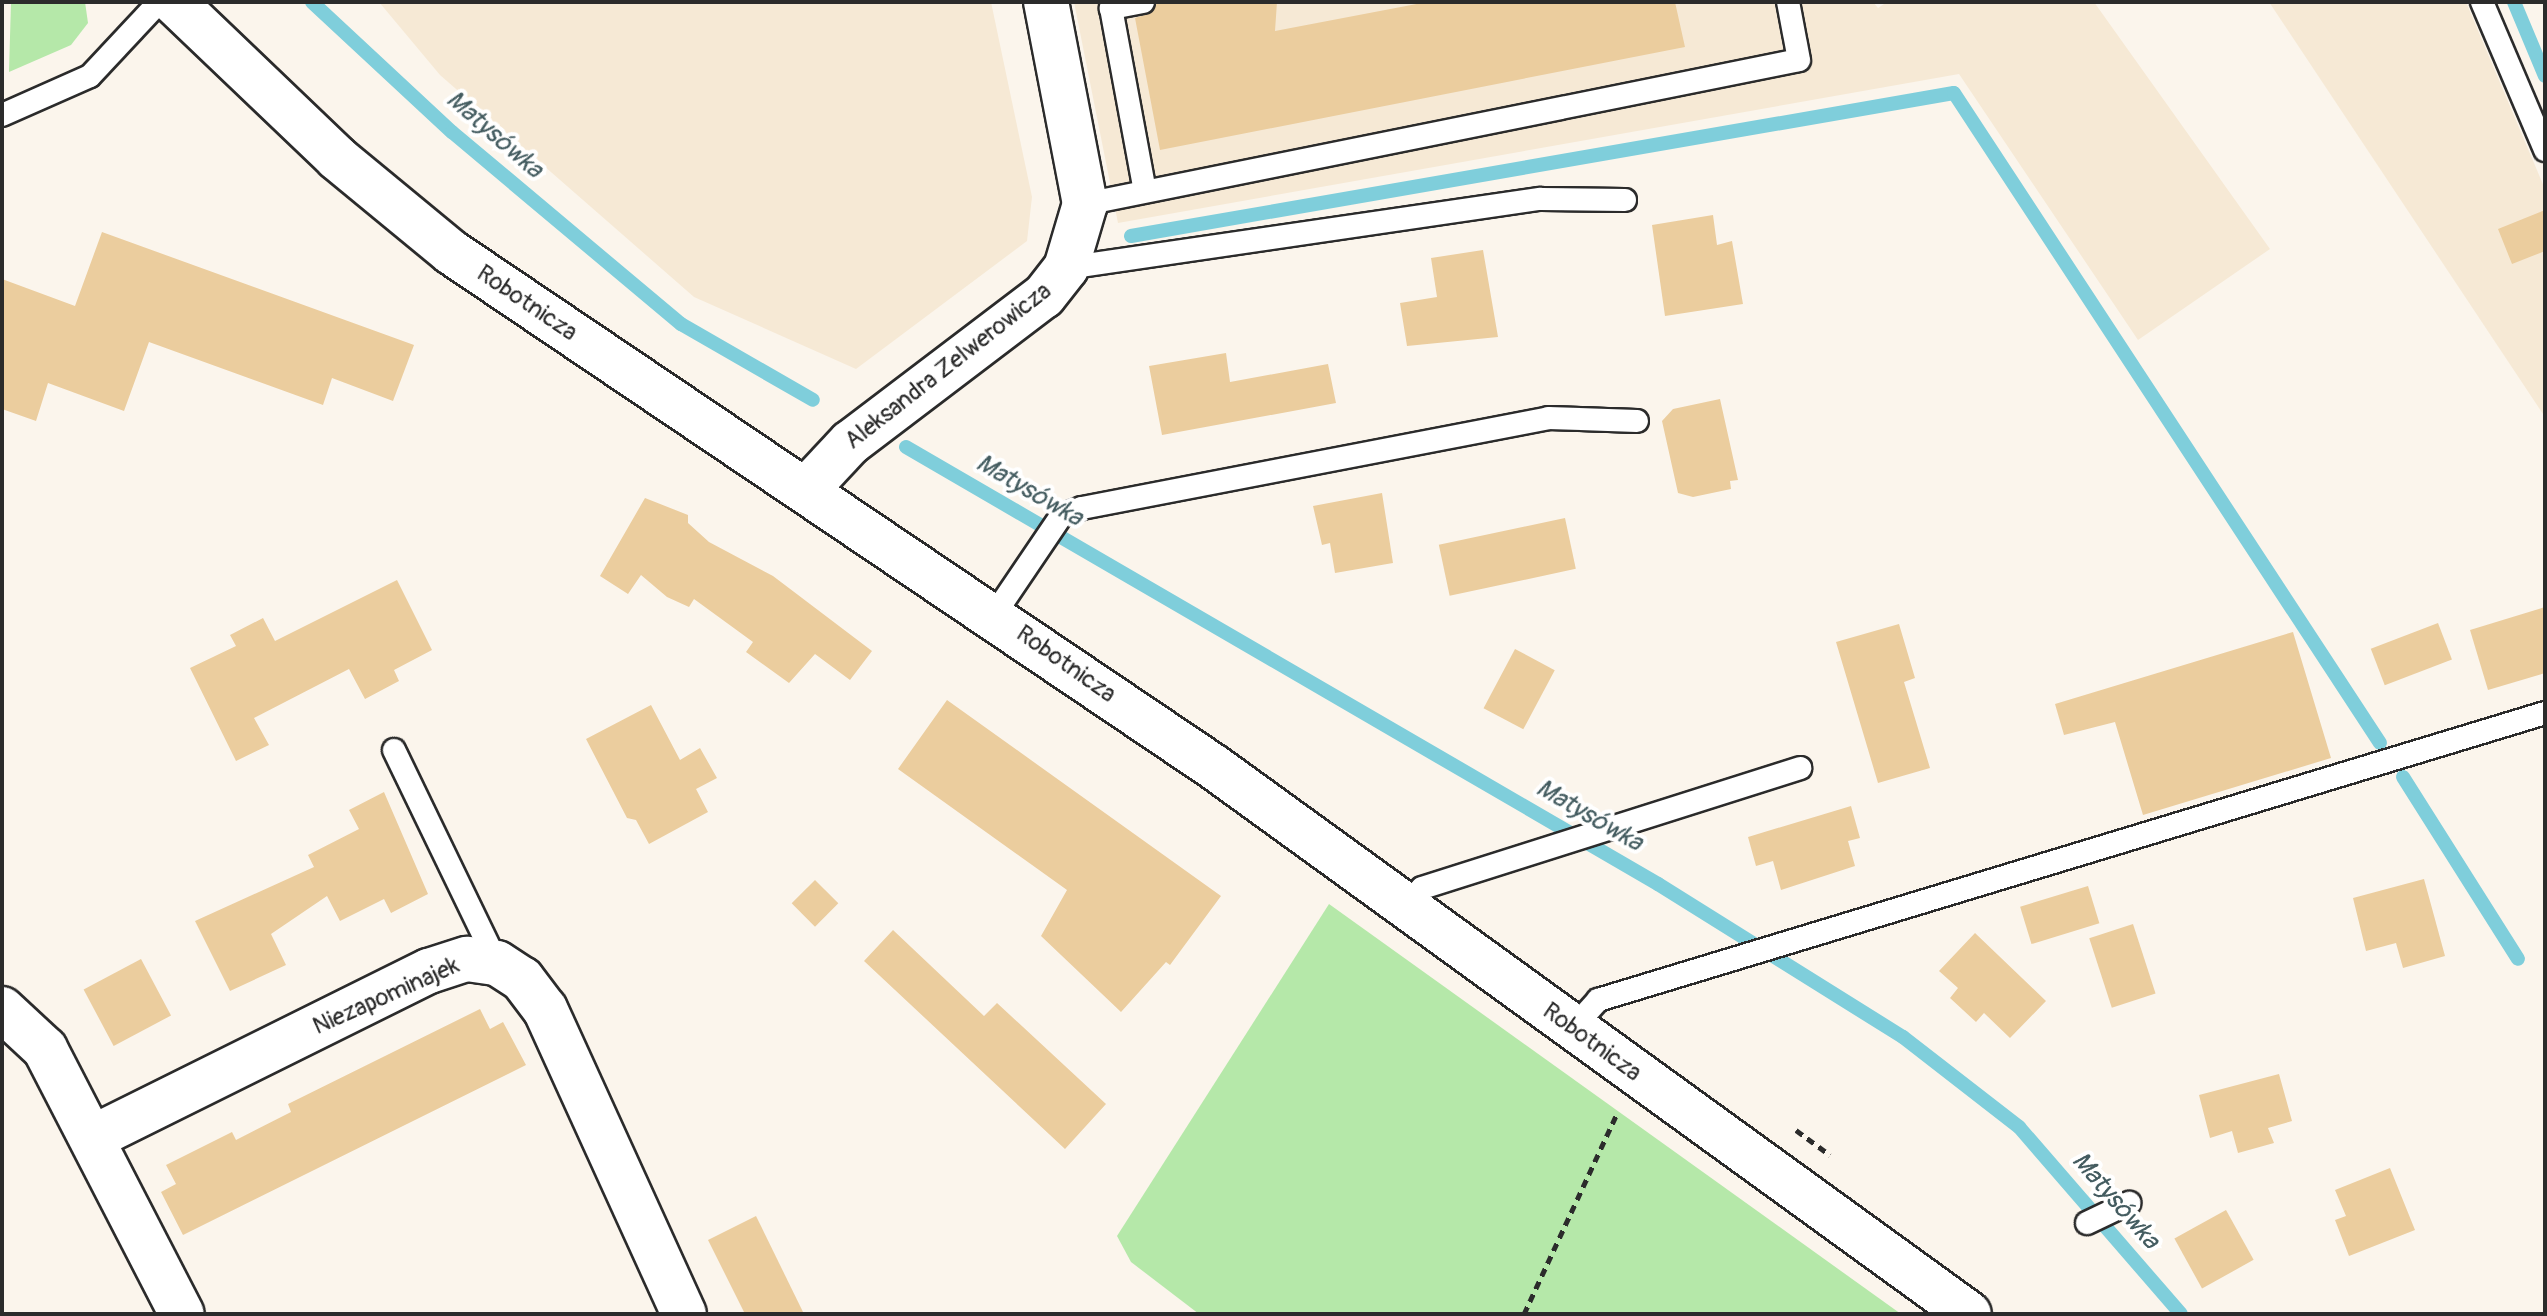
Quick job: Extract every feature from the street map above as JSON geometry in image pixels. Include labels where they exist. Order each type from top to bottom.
[{"type":"street","name":"Robotnicza","points":[[174,2],[403,215],[994,615],[1969,1314]]},
{"type":"street","name":"Aleksandra Zelwerowicza","points":[[808,488],[850,443],[1044,296],[1066,268],[1085,204],[1046,2]]},
{"type":"street","name":"Niezapominajek","points":[[94,1137],[429,971],[467,959],[497,963]]},
{"type":"street","points":[[497,963],[522,979],[545,1009],[684,1314]]},
{"type":"street","points":[[2,1009],[45,1049],[94,1137],[182,1314]]},
{"type":"lane","points":[[2,115],[90,76],[159,2]]},
{"type":"lane","points":[[1143,2],[1111,8],[1145,191]]},
{"type":"lane","points":[[1085,204],[1799,60],[1788,2]]},
{"type":"lane","points":[[2482,2],[2545,150]]},
{"type":"lane","points":[[1066,268],[1541,199],[1625,200]]},
{"type":"lane","points":[[994,615],[1061,516],[1548,418],[1637,421]]},
{"type":"lane","points":[[1573,1028],[1598,1000],[2545,713]]},
{"type":"lane","points":[[394,750],[497,963]]},
{"type":"lane","points":[[1403,906],[1422,888],[1800,768]]},
{"type":"lane","points":[[2087,1223],[2129,1203]]},
{"type":"path","points":[[1524,1314],[1598,1144],[1624,1103]]},
{"type":"shaded area","points":[[379,2],[991,2],[1032,197],[1027,241],[856,369],[694,297],[440,75]]},
{"type":"shaded area","points":[[1074,2],[1873,2],[1878,8],[1887,2],[2094,2],[2270,249],[2138,340],[1959,74],[1118,223]]},
{"type":"shaded area","points":[[2269,2],[2466,2],[2545,189],[2545,417]]},
{"type":"green space","points":[[11,2],[85,2],[88,23],[71,45],[9,72]]},
{"type":"green space","points":[[1329,904],[1901,1314],[1199,1314],[1131,1262],[1117,1236]]},
{"type":"building","points":[[1157,2],[1277,2],[1275,31],[1427,2],[1675,2],[1685,47],[1160,150],[1135,18],[1151,13]]},
{"type":"building","points":[[2545,210],[2545,251],[2512,264],[2498,229]]},
{"type":"building","points":[[1713,215],[1717,245],[1732,241],[1743,304],[1665,316],[1652,225]]},
{"type":"building","points":[[102,232],[414,345],[393,401],[332,378],[323,405],[149,342],[124,411],[48,383],[36,421],[2,409],[2,279],[75,306]]},
{"type":"building","points":[[1483,250],[1498,337],[1407,346],[1400,303],[1437,297],[1431,258]]},
{"type":"building","points":[[1226,353],[1230,382],[1328,364],[1336,403],[1162,435],[1149,366]]},
{"type":"building","points":[[1720,399],[1738,480],[1730,481],[1731,489],[1693,497],[1678,493],[1662,421],[1673,409]]},
{"type":"building","points":[[1382,493],[1393,563],[1335,573],[1330,543],[1322,545],[1313,506]]},
{"type":"building","points":[[645,498],[688,515],[688,523],[709,542],[773,576],[872,651],[850,680],[815,654],[789,683],[746,652],[753,642],[694,599],[689,607],[667,597],[641,575],[628,594],[600,576]]},
{"type":"building","points":[[1565,518],[1576,569],[1450,596],[1439,545]]},
{"type":"building","points":[[397,580],[432,650],[394,670],[399,681],[365,699],[349,669],[254,718],[269,745],[236,761],[190,668],[236,646],[230,635],[263,618],[275,641]]},
{"type":"building","points":[[2545,607],[2545,673],[2488,690],[2470,630]]},
{"type":"building","points":[[2438,623],[2452,659],[2385,685],[2371,649]]},
{"type":"building","points":[[1899,624],[1915,678],[1904,682],[1930,768],[1878,783],[1836,642]]},
{"type":"building","points":[[2293,632],[2331,758],[2143,815],[2115,722],[2064,735],[2055,704]]},
{"type":"building","points":[[1515,649],[1555,670],[1523,729],[1484,708]]},
{"type":"building","points":[[947,700],[1221,896],[1170,965],[1166,962],[1121,1012],[1041,936],[1067,890],[898,769]]},
{"type":"building","points":[[651,705],[680,760],[700,748],[717,778],[696,789],[708,812],[649,844],[636,820],[627,818],[586,739]]},
{"type":"building","points":[[384,792],[428,894],[391,913],[384,899],[340,921],[327,896],[271,934],[286,965],[230,991],[195,921],[314,867],[308,855],[359,829],[349,810]]},
{"type":"building","points":[[1851,806],[1860,838],[1848,841],[1855,866],[1781,890],[1773,861],[1756,866],[1748,837]]},
{"type":"building","points":[[2424,879],[2445,956],[2403,968],[2396,943],[2366,951],[2353,898]]},
{"type":"building","points":[[815,880],[838,903],[815,927],[792,903]]},
{"type":"building","points":[[2088,886],[2099,923],[2032,944],[2020,907]]},
{"type":"building","points":[[2133,924],[2156,993],[2112,1008],[2089,938]]},
{"type":"building","points":[[893,930],[984,1016],[997,1003],[1106,1104],[1065,1149],[864,961]]},
{"type":"building","points":[[1975,933],[2046,1001],[2010,1038],[1984,1013],[1976,1022],[1950,998],[1958,988],[1939,971]]},
{"type":"building","points":[[141,959],[171,1016],[114,1046],[84,990]]},
{"type":"building","points":[[480,1009],[490,1029],[503,1022],[526,1065],[183,1235],[161,1192],[176,1184],[166,1165],[232,1132],[236,1140],[291,1112],[288,1104]]},
{"type":"building","points":[[2279,1074],[2292,1121],[2268,1128],[2274,1143],[2238,1153],[2232,1131],[2210,1138],[2199,1095]]},
{"type":"building","points":[[2390,1168],[2415,1230],[2349,1256],[2335,1220],[2346,1216],[2335,1190]]},
{"type":"building","points":[[2226,1210],[2254,1260],[2202,1288],[2174,1239]]},
{"type":"building","points":[[756,1216],[804,1314],[745,1314],[708,1240]]},
{"type":"waterway","name":"Matysówka","points":[[312,2],[452,132],[681,324],[813,400]]},
{"type":"waterway","points":[[2514,2],[2545,76]]},
{"type":"waterway","points":[[1131,236],[1954,93],[2380,743]]},
{"type":"waterway","name":"Matysówka","points":[[906,447],[1658,884],[1903,1037],[2019,1127],[2181,1314]]},
{"type":"waterway","points":[[2403,777],[2518,959]]}]
